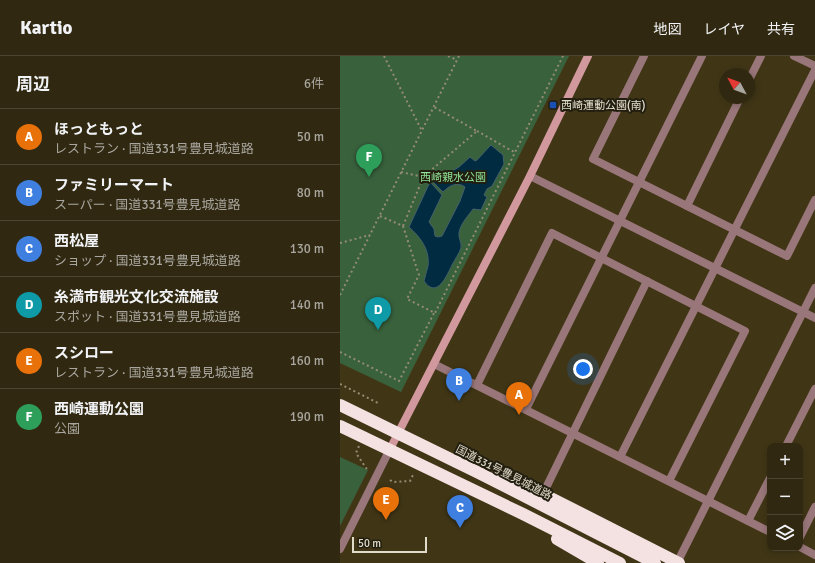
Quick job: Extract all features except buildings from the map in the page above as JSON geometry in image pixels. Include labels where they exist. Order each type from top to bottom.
[{"type":"highway","name":"国道331号豊見城道路","points":[[340,406],[479,473],[655,563]]},
{"type":"highway","points":[[340,426],[620,563]]},
{"type":"highway","points":[[479,473],[512,481],[543,494],[678,563]]},
{"type":"highway","points":[[518,512],[525,520],[598,563]]},
{"type":"street","points":[[340,549],[530,176],[588,56]]},
{"type":"street","points":[[644,56],[593,159],[786,256],[815,200]]},
{"type":"street","points":[[526,409],[702,56]]},
{"type":"street","points":[[755,68],[761,56]]},
{"type":"street","points":[[794,56],[815,66]]},
{"type":"street","points":[[620,457],[815,70]]},
{"type":"street","points":[[688,206],[737,104]]},
{"type":"street","points":[[530,176],[815,318]]},
{"type":"street","points":[[477,385],[552,233],[697,305],[745,331],[668,481]]},
{"type":"street","points":[[543,494],[647,281]]},
{"type":"street","points":[[678,563],[815,288]]},
{"type":"street","points":[[434,364],[767,530]]},
{"type":"street","points":[[788,443],[815,389]]},
{"type":"street","points":[[748,521],[769,479]]},
{"type":"street","points":[[803,531],[815,507]]},
{"type":"street","points":[[803,549],[815,555]]},
{"type":"path","points":[[384,56],[422,131]]},
{"type":"path","points":[[340,295],[459,56],[457,60],[448,56]]},
{"type":"path","points":[[340,352],[399,382],[563,56]]},
{"type":"path","points":[[434,107],[515,152]]},
{"type":"path","points":[[435,313],[407,299],[420,275],[403,226],[423,177],[477,131]]},
{"type":"path","points":[[401,172],[423,177]]},
{"type":"path","points":[[380,216],[403,226]]},
{"type":"path","points":[[340,243],[370,234]]},
{"type":"path","points":[[340,384],[380,404]]},
{"type":"path","points":[[361,443],[356,452],[366,468],[372,471]]},
{"type":"path","points":[[390,480],[393,482],[410,481],[415,472]]},
{"type":"green space","name":"西崎親水公園","points":[[340,56],[569,56],[401,392],[340,363]]},
{"type":"green space","points":[[340,457],[368,470],[340,526]]},
{"type":"water","points":[[491,145],[503,155],[504,164],[492,186],[487,189],[484,195],[487,197],[481,210],[473,209],[461,226],[459,235],[461,248],[441,284],[433,288],[424,281],[428,266],[426,249],[417,235],[409,227],[429,184],[431,183],[442,195],[429,222],[434,229],[435,236],[442,236],[460,201],[465,187],[456,184],[443,192],[433,182],[459,167],[470,157],[475,161],[477,160]]},
{"type":"place","name":"西崎運動公園(南)","points":[[553,105]]},
{"type":"place","name":"西崎運動公園","points":[[369,177]]},
{"type":"place","name":"糸満市観光文化交流施設","points":[[378,330]]},
{"type":"place","name":"ファミリーマート","points":[[459,401]]},
{"type":"place","name":"ほっともっと","points":[[519,415]]},
{"type":"place","name":"スシロー","points":[[386,520]]},
{"type":"place","name":"西松屋","points":[[460,528]]}]
